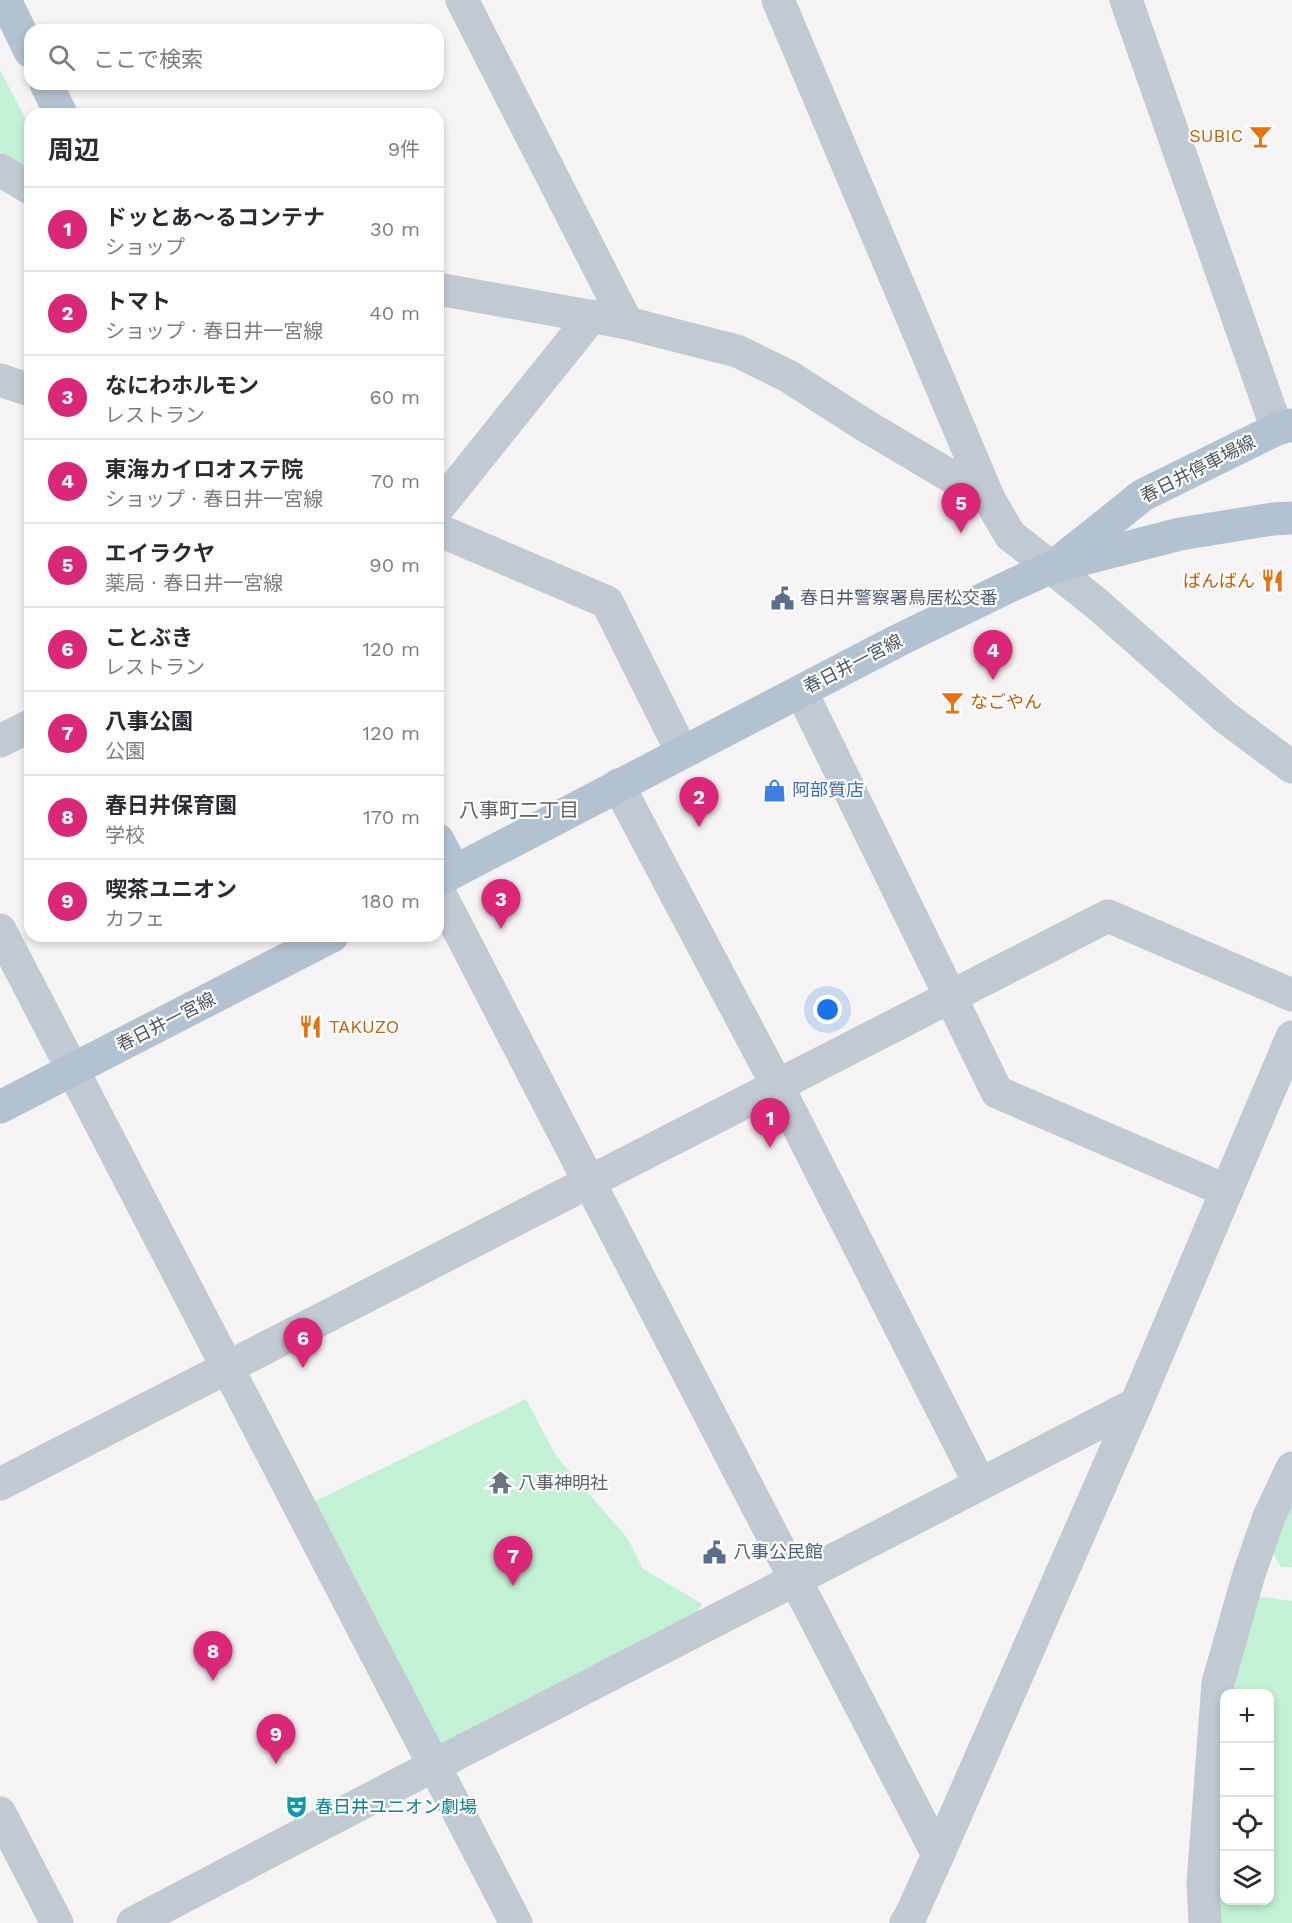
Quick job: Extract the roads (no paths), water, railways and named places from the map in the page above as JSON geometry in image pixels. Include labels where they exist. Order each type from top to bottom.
[{"type":"main road","points":[[4,0],[24,39]]},
{"type":"main road","points":[[49,90],[59,108]]},
{"type":"main road","name":"春日井停車場線","points":[[1052,567],[1143,495],[1285,427]]},
{"type":"main road","name":"春日井一宮線","points":[[444,879],[618,785],[897,641],[1052,567],[1180,534],[1292,518]]},
{"type":"main road","name":"春日井一宮線","points":[[0,1107],[320,942]]},
{"type":"street","points":[[462,0],[627,323]]},
{"type":"street","points":[[777,0],[989,499],[1010,534],[1096,603],[1225,717],[1292,767]]},
{"type":"street","points":[[1126,0],[1285,427]]},
{"type":"street","points":[[0,170],[24,184]]},
{"type":"street","points":[[444,291],[627,323],[737,351],[788,376],[866,426],[989,499]]},
{"type":"street","points":[[444,501],[592,316]]},
{"type":"street","points":[[0,380],[24,388]]},
{"type":"street","points":[[444,533],[607,602],[682,752]]},
{"type":"street","points":[[801,691],[997,1092],[1227,1191]]},
{"type":"street","points":[[0,741],[24,729]]},
{"type":"street","points":[[618,785],[777,1085],[980,1484]]},
{"type":"street","points":[[444,882],[590,1181],[794,1580],[939,1855]]},
{"type":"street","points":[[0,1484],[1108,916],[1292,995]]},
{"type":"street","points":[[0,930],[516,1923]]},
{"type":"street","points":[[906,1923],[939,1855],[1136,1404],[1292,1038]]},
{"type":"street","points":[[133,1923],[1136,1404]]},
{"type":"street","points":[[1204,1923],[1203,1883],[1218,1683],[1249,1574],[1269,1517],[1292,1468]]},
{"type":"street","points":[[0,1813],[57,1923]]},
{"type":"place","name":"SUBIC","points":[[1261,136]]},
{"type":"place","name":"エイラクヤ","points":[[961,533]]},
{"type":"place","name":"ばんばん","points":[[1273,581]]},
{"type":"place","name":"春日井警察署鳥居松交番","points":[[782,598]]},
{"type":"place","name":"東海カイロオステ院","points":[[993,680]]},
{"type":"place","name":"なごやん","points":[[952,702]]},
{"type":"place","name":"阿部質店","points":[[774,790]]},
{"type":"place","name":"トマト","points":[[699,827]]},
{"type":"place","name":"なにわホルモン","points":[[501,929]]},
{"type":"place","name":"TAKUZO","points":[[311,1027]]},
{"type":"place","name":"ドッとあ〜るコンテナ","points":[[770,1148]]},
{"type":"place","name":"ことぶき","points":[[303,1368]]},
{"type":"place","name":"八事神明社","points":[[500,1483]]},
{"type":"place","name":"八事公民館","points":[[715,1552]]},
{"type":"place","name":"八事公園","points":[[513,1586]]},
{"type":"place","name":"春日井保育園","points":[[213,1681]]},
{"type":"place","name":"喫茶ユニオン","points":[[276,1764]]},
{"type":"place","name":"春日井ユニオン劇場","points":[[297,1807]]},
{"type":"district","name":"八事町二丁目","points":[[519,810]]}]
